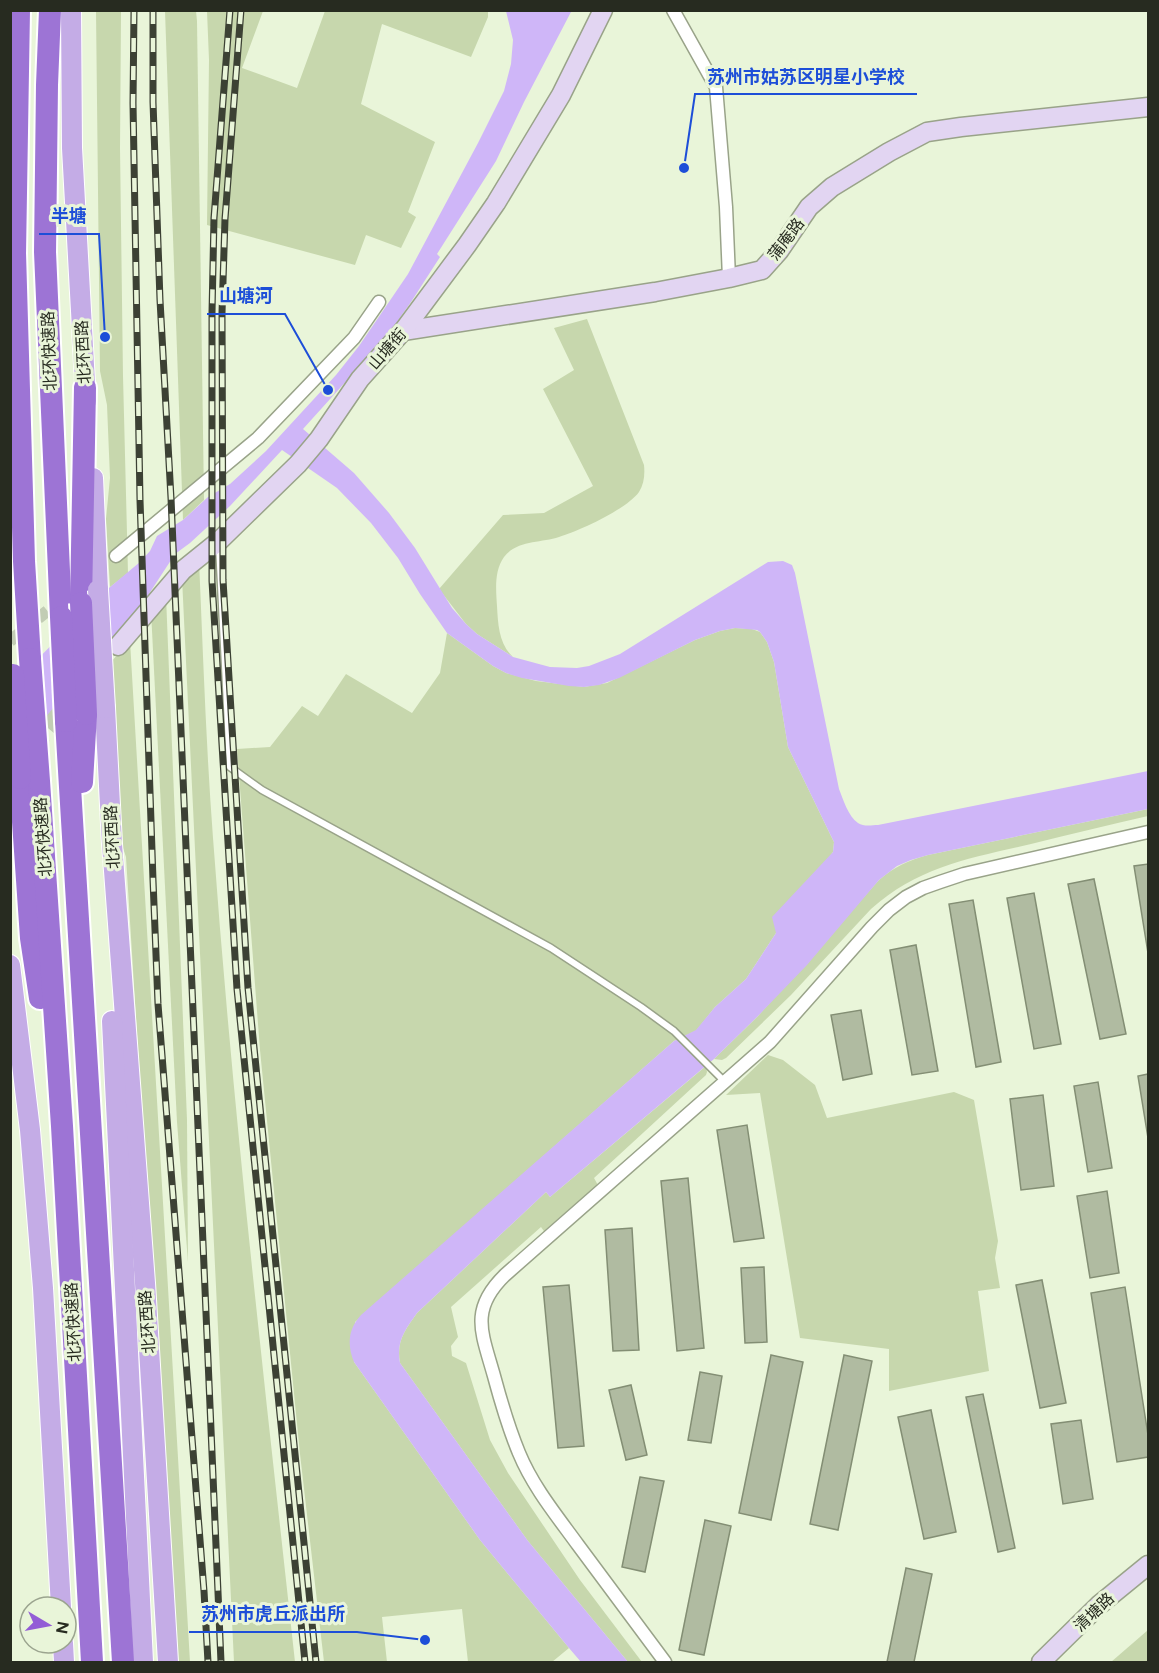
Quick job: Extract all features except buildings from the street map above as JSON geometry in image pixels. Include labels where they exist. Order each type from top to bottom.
[{"type":"highway","name":"北环快速路","points":[[19,10],[15,253],[24,561],[18,665],[30,780],[31,938],[62,1126],[92,1662]]},
{"type":"highway","name":"北环快速路","points":[[50,10],[45,252],[57,555],[61,617],[86,714],[76,879],[123,1662]]},
{"type":"highway","points":[[85,387],[89,596],[86,714]]},
{"type":"main road","name":"北环西路","points":[[71,10],[72,148],[85,387]]},
{"type":"main road","name":"北环西路","points":[[86,714],[112,844],[145,1283],[168,1662]]},
{"type":"main road","points":[[112,844],[111,996],[143,1662]]},
{"type":"main road","points":[[10,965],[30,1130],[43,1288],[60,1595]]},
{"type":"street","name":"山塘街","points":[[118,646],[183,570],[219,541],[298,464],[319,439],[360,379],[403,331],[502,194],[561,95],[603,10]]},
{"type":"street","points":[[673,10],[716,87],[726,207],[729,278]]},
{"type":"street","name":"蒲庵路","points":[[403,331],[655,292],[762,270],[780,251],[809,207],[832,187],[927,132],[1149,107]]},
{"type":"street","points":[[116,556],[258,438],[354,338],[379,302]]},
{"type":"street","points":[[664,1662],[549,1506],[524,1463],[497,1387],[482,1332],[481,1315],[489,1293],[505,1275],[770,1042],[872,927],[906,897],[923,888],[964,874],[1149,832]]},
{"type":"street","name":"清塘路","points":[[1041,1662],[1099,1605],[1149,1565]]},
{"type":"lane","points":[[219,541],[230,767],[262,790],[551,948],[641,1007],[680,1037],[725,1082]]},
{"type":"green space","points":[[96,11],[121,11],[120,148],[128,573],[110,587],[106,519],[110,478],[107,405],[100,371]]},
{"type":"green space","points":[[165,11],[196,11],[197,21],[204,500],[183,520]]},
{"type":"green space","points":[[207,11],[263,11],[242,68],[297,88],[325,11],[488,11],[488,17],[471,57],[382,24],[361,104],[435,142],[408,212],[416,217],[401,248],[366,235],[355,265],[207,225],[209,60]]},
{"type":"green space","points":[[587,319],[644,465],[643,483],[633,499],[602,519],[559,537],[522,545],[504,557],[496,581],[498,620],[502,640],[513,657],[477,634],[466,624],[439,589],[503,515],[544,513],[593,486],[543,389],[574,370],[554,328]]},
{"type":"green space","points":[[199,560],[208,768],[221,941],[250,1250],[295,1662],[234,1662],[182,578]]},
{"type":"green space","points":[[166,596],[187,1120],[188,1262],[177,1122],[151,611]]},
{"type":"green space","points":[[735,628],[760,632],[767,642],[774,662],[788,747],[834,842],[833,852],[746,979],[715,1007],[696,1031],[674,1041],[355,1322],[354,1362],[480,1540],[569,1648],[552,1662],[468,1662],[462,1609],[382,1617],[387,1662],[324,1662],[300,1454],[260,1050],[237,749],[270,747],[302,706],[318,716],[346,674],[412,713],[440,673],[447,633],[506,673],[536,681],[584,687],[607,683],[695,640]]},
{"type":"green space","points":[[130,641],[190,1662],[176,1662],[126,857],[117,830],[110,663]]},
{"type":"green space","points":[[1148,809],[1148,816],[967,859],[927,873],[908,883],[889,894],[871,909],[791,995],[726,1058],[714,1059],[758,1016],[879,880],[896,868],[928,855]]},
{"type":"green space","points":[[768,1055],[783,1060],[815,1085],[827,1118],[954,1092],[974,1100],[998,1241],[995,1258],[1000,1288],[978,1291],[989,1371],[889,1391],[889,1349],[800,1338],[760,1093],[726,1095]]},
{"type":"green space","points":[[706,1066],[706,1075],[594,1178],[599,1187],[546,1234],[541,1227],[451,1307],[458,1337],[451,1346],[452,1356],[466,1363],[490,1440],[508,1473],[580,1580],[642,1662],[628,1662],[528,1541],[400,1363],[399,1348],[405,1330],[417,1313],[546,1192],[550,1197]]},
{"type":"green space","points":[[1148,1630],[1148,1662],[1111,1662]]},
{"type":"shaded area","points":[[572,10],[496,161],[437,254],[440,257],[387,336],[303,429],[354,473],[389,513],[415,548],[452,608],[466,624],[477,634],[513,657],[550,667],[589,666],[620,654],[768,562],[783,561],[792,565],[839,789],[849,812],[860,824],[878,825],[1148,771],[1148,809],[928,855],[897,866],[879,880],[807,965],[714,1059],[550,1197],[546,1192],[417,1313],[405,1330],[399,1348],[400,1363],[528,1541],[628,1662],[581,1662],[569,1648],[480,1540],[354,1362],[350,1349],[350,1337],[353,1326],[361,1315],[674,1041],[696,1030],[715,1007],[746,979],[776,933],[772,917],[833,852],[834,842],[788,747],[774,662],[767,642],[757,630],[735,628],[720,631],[695,640],[619,678],[584,687],[522,678],[506,673],[447,633],[398,558],[371,523],[337,488],[282,450],[230,506],[175,554],[128,626],[114,638],[11,760],[11,686],[103,593],[140,562],[150,551],[157,536],[183,520],[208,497],[230,484],[266,451],[336,375],[359,346],[408,274],[504,91],[511,64],[513,40],[506,11]]},
{"type":"tunnel","points":[[10,641],[61,600]]},
{"type":"tunnel","points":[[31,749],[69,703]]},
{"type":"railway","points":[[134,10],[133,103],[140,500],[158,1004],[208,1662]]},
{"type":"railway","points":[[153,10],[153,102],[160,300],[171,498],[221,1662]]},
{"type":"railway","points":[[230,10],[214,218],[212,581],[237,989],[305,1662]]},
{"type":"railway","points":[[241,10],[225,219],[222,313],[223,580],[248,988],[316,1662]]},
{"type":"place","name":"苏州市姑苏区明星小学校","points":[[684,168]]},
{"type":"place","name":"半塘","points":[[105,337]]},
{"type":"place","name":"山塘河","points":[[328,390]]},
{"type":"place","name":"苏州市虎丘派出所","points":[[425,1640]]}]
